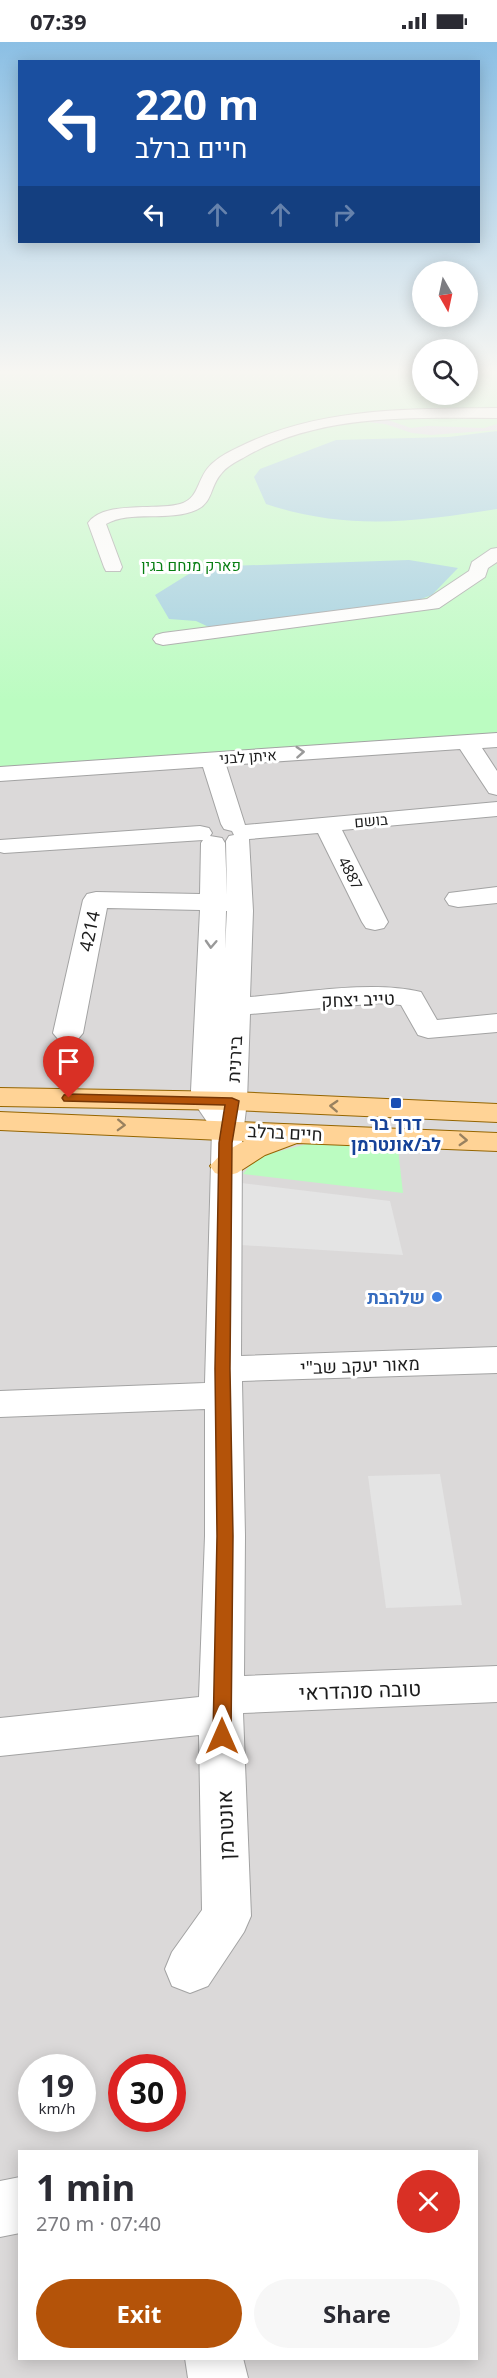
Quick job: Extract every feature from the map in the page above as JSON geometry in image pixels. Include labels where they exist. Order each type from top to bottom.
[{"type":"main road","name":"חיים ברלב","points":[[0,1096],[223,1124],[255,1147],[303,1132],[497,1142]]},
{"type":"main road","name":"חיים ברלב","points":[[0,1121],[223,1124],[497,1113]]},
{"type":"street","points":[[113,567],[97,523],[100,519],[113,515],[173,510],[192,505],[205,494],[209,483]]},
{"type":"street","points":[[164,639],[432,604],[478,573],[479,566],[497,553]]},
{"type":"street","name":"איתן לבני","points":[[0,774],[497,740]]},
{"type":"street","points":[[466,741],[497,789]]},
{"type":"street","name":"בירנית","points":[[206,759],[225,833],[227,903],[236,1008],[223,1124]]},
{"type":"street","name":"בושם","points":[[4,846],[225,833],[497,809]]},
{"type":"street","name":"4887","points":[[326,824],[375,922]]},
{"type":"street","points":[[458,899],[497,895]]},
{"type":"street","name":"4214","points":[[68,1033],[96,900],[227,903]]},
{"type":"street","name":"בירנית","points":[[223,1124],[206,1091],[227,903]]},
{"type":"street","name":"טייב יצחק","points":[[236,1008],[381,995],[411,998],[428,1029],[497,1023]]},
{"type":"street","name":"אונטרמן","points":[[190,1969],[227,1916],[222,1705],[223,1124]]},
{"type":"street","name":"מאור יעקב שב\"י","points":[[0,1404],[224,1382],[497,1360]]},
{"type":"street","name":"טובה סנהדראי","points":[[0,1737],[222,1705],[497,1684]]},
{"type":"street","points":[[0,2210],[18,2206]]},
{"type":"street","points":[[214,2360],[218,2378]]},
{"type":"shaded area","points":[[0,483],[497,483],[497,2378],[0,2378]]},
{"type":"shaded area","points":[[241,1183],[390,1201],[403,1255],[241,1245]]},
{"type":"shaded area","points":[[440,1474],[462,1605],[386,1608],[368,1476]]},
{"type":"green space","name":"פארק מנחם בגין","points":[[0,483],[497,483],[497,737],[0,771]]},
{"type":"green space","points":[[311,1143],[398,1149],[403,1193],[243,1174],[257,1157]]},
{"type":"water","points":[[257,483],[497,483],[497,509],[437,518],[353,521],[325,518],[266,504]]},
{"type":"water","points":[[409,560],[458,568],[432,595],[421,599],[211,628],[196,621],[169,619],[155,595],[200,567]]},
{"type":"place","name":"דרך בר לב/אונטרמן","points":[[396,1103]]},
{"type":"place","name":"שלהבת","points":[[437,1297]]},
{"type":"route","points":[[69,1098],[232,1101],[226,1143],[222,1736]]}]
